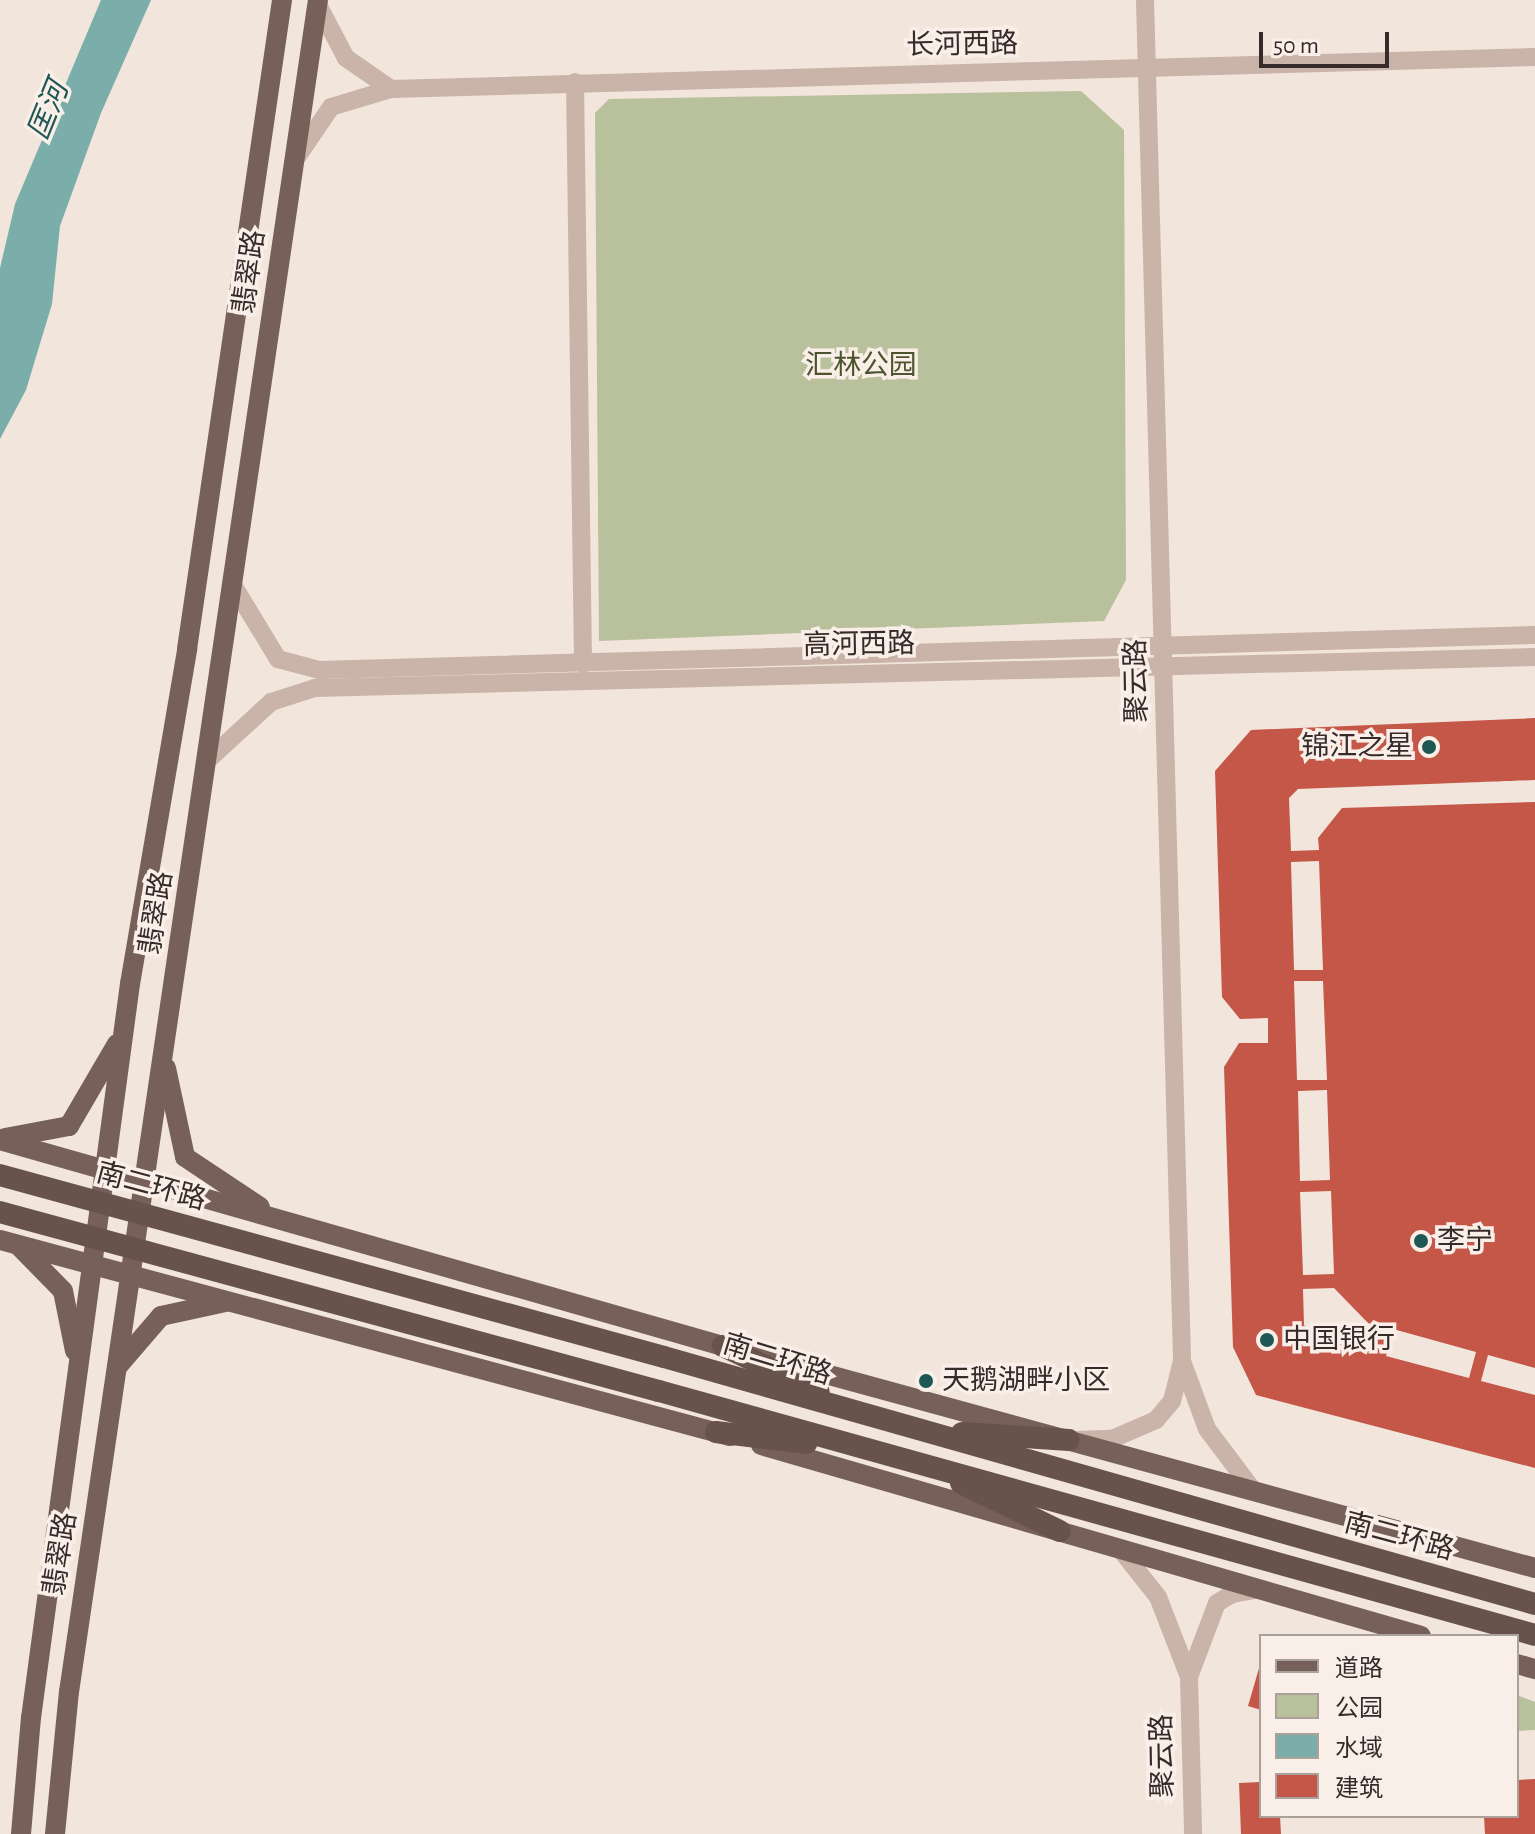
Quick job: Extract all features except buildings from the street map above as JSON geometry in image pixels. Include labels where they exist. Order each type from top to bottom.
[{"type":"highway","name":"南二环路","points":[[0,1175],[664,1357],[881,1423],[1535,1604]]},
{"type":"highway","name":"南二环路","points":[[0,1212],[888,1453],[1535,1635]]},
{"type":"highway","points":[[723,1346],[881,1423]]},
{"type":"highway","points":[[914,1430],[1069,1440]]},
{"type":"highway","points":[[716,1432],[888,1453]]},
{"type":"highway","points":[[913,1460],[1060,1531]]},
{"type":"main road","name":"翡翠路","points":[[21,1834],[31,1718],[123,1034],[190,634],[282,0]]},
{"type":"main road","name":"翡翠路","points":[[55,1834],[69,1692],[317,2]]},
{"type":"main road","points":[[0,1139],[69,1126],[123,1034]]},
{"type":"main road","points":[[164,1057],[185,1157],[275,1217]]},
{"type":"main road","points":[[0,1139],[723,1346],[1535,1568]]},
{"type":"main road","points":[[10,1243],[716,1432],[1414,1634]]},
{"type":"main road","points":[[10,1243],[63,1291],[78,1365]]},
{"type":"main road","points":[[118,1366],[161,1316],[229,1301]]},
{"type":"street","name":"聚云路","points":[[1145,0],[1182,1361]]},
{"type":"street","points":[[317,2],[346,58],[391,89]]},
{"type":"street","name":"长河西路","points":[[295,160],[331,107],[391,89],[1535,57]]},
{"type":"street","points":[[575,82],[583,664]]},
{"type":"street","name":"高河西路","points":[[233,585],[278,659],[319,670],[1535,635]]},
{"type":"street","name":"高河西路","points":[[208,760],[271,702],[315,688],[1535,657]]},
{"type":"street","points":[[1069,1440],[1112,1439],[1156,1420],[1172,1401],[1182,1361]]},
{"type":"street","points":[[1182,1361],[1207,1429],[1253,1490]]},
{"type":"street","name":"聚云路","points":[[1120,1549],[1158,1597],[1189,1677],[1193,1834]]},
{"type":"street","name":"聚云路","points":[[1189,1677],[1217,1603],[1232,1594],[1260,1589]]},
{"type":"green space","name":"汇林公园","points":[[1081,91],[1124,130],[1126,580],[1104,621],[599,641],[595,113],[609,99]]},
{"type":"green space","points":[[1519,1696],[1535,1702],[1535,1730],[1519,1731]]},
{"type":"water","points":[[101,0],[151,0],[101,113],[60,226],[52,304],[26,390],[0,439],[0,268],[15,204]]},
{"type":"place","name":"锦江之星","points":[[1429,747]]},
{"type":"place","name":"李宁","points":[[1421,1241]]},
{"type":"place","name":"中国银行","points":[[1267,1340]]},
{"type":"place","name":"天鹅湖畔小区","points":[[926,1381]]},
{"type":"water label","name":"匡河","points":[[49,111]]}]
